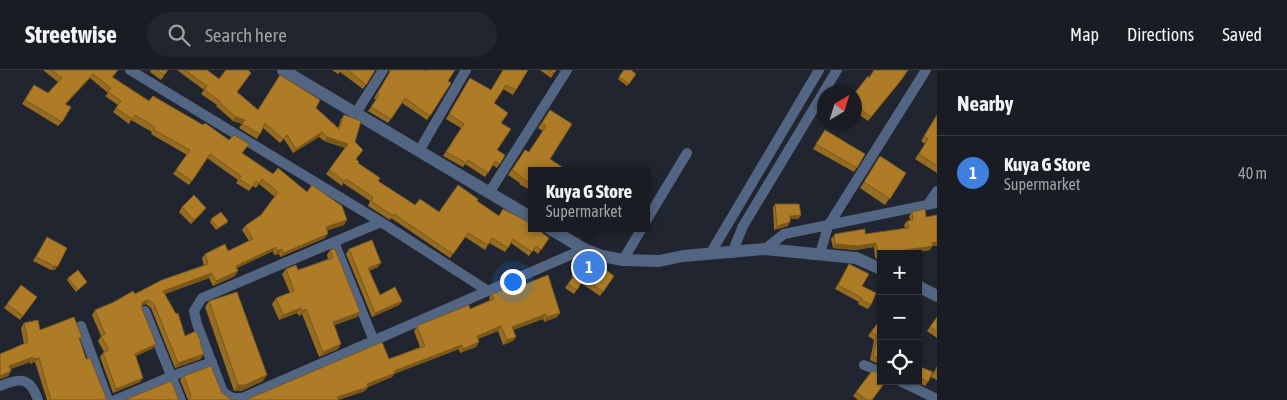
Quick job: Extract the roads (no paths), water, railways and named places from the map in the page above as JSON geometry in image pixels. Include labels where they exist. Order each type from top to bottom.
[{"type":"street","points":[[130,70],[380,222],[488,291]]},
{"type":"street","points":[[356,114],[383,70]]},
{"type":"street","points":[[419,151],[466,70]]},
{"type":"street","points":[[489,193],[567,70]]},
{"type":"street","points":[[710,254],[818,70]]},
{"type":"street","points":[[732,253],[743,226],[837,70]]},
{"type":"street","points":[[820,254],[828,226],[926,70]]},
{"type":"street","points":[[287,71],[528,216]]},
{"type":"street","points":[[650,214],[687,153]]},
{"type":"street","points":[[765,249],[784,234],[933,203],[937,191]]},
{"type":"street","points":[[380,222],[202,298],[194,311],[197,324],[223,392],[232,398],[242,398],[584,249]]},
{"type":"street","points":[[556,232],[584,249],[602,256],[623,260],[659,261],[765,249],[856,258],[877,266]]},
{"type":"street","points":[[623,260],[640,232]]},
{"type":"street","points":[[334,242],[374,340]]},
{"type":"street","points":[[922,288],[937,296]]},
{"type":"street","points":[[145,311],[181,400]]},
{"type":"street","points":[[80,326],[108,400]]},
{"type":"street","points":[[115,400],[172,376],[212,362]]},
{"type":"street","points":[[864,365],[877,370]]},
{"type":"street","points":[[0,386],[18,379],[28,383],[34,389],[38,400]]},
{"type":"street","points":[[909,385],[937,398]]},
{"type":"place","name":"Kuya G Store","points":[[589,267]]}]
